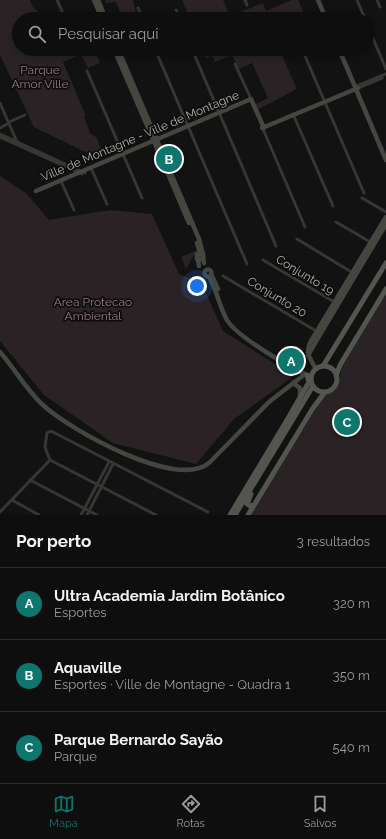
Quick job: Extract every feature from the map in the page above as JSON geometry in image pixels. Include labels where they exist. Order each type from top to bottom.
[{"type":"main road","points":[[307,376],[323,366],[386,263]]},
{"type":"main road","points":[[248,515],[313,408],[325,392],[334,387],[340,365],[386,289]]},
{"type":"main road","points":[[323,366],[332,369],[336,376]]},
{"type":"main road","points":[[307,376],[318,391],[325,392]]},
{"type":"main road","points":[[230,515],[309,382],[307,376]]},
{"type":"main road","points":[[235,515],[313,386]]},
{"type":"main road","points":[[276,446],[284,425]]},
{"type":"main road","points":[[251,489],[247,504],[251,507],[254,506]]},
{"type":"street","points":[[57,0],[62,11]]},
{"type":"street","points":[[94,0],[99,12]]},
{"type":"street","points":[[98,0],[103,12]]},
{"type":"street","points":[[245,0],[247,4]]},
{"type":"street","points":[[319,0],[324,12]]},
{"type":"street","points":[[357,0],[362,12]]},
{"type":"street","points":[[377,0],[380,7]]},
{"type":"street","points":[[138,8],[140,12]]},
{"type":"street","points":[[374,41],[386,69]]},
{"type":"street","points":[[117,56],[140,104]]},
{"type":"street","points":[[121,56],[189,218],[204,265],[231,321],[251,342],[307,376]]},
{"type":"street","points":[[158,56],[247,264]]},
{"type":"street","points":[[195,56],[276,246]]},
{"type":"street","points":[[305,56],[364,193]]},
{"type":"street","points":[[343,56],[386,153]]},
{"type":"street","points":[[235,64],[305,226]]},
{"type":"street","points":[[87,72],[142,198]]},
{"type":"street","points":[[263,128],[386,75]]},
{"type":"street","points":[[357,88],[386,160]]},
{"type":"street","name":"Ville de Montagne - Ville de Montagne","points":[[37,192],[251,100]]},
{"type":"street","points":[[0,103],[17,143]]},
{"type":"street","points":[[0,128],[25,115]]},
{"type":"street","points":[[293,115],[333,206]]},
{"type":"street","points":[[0,136],[83,173]]},
{"type":"street","points":[[92,169],[107,204]]},
{"type":"street","points":[[61,182],[74,210]]},
{"type":"street","points":[[362,198],[386,212]]},
{"type":"street","points":[[316,369],[308,355],[308,348],[337,304],[386,217]]},
{"type":"street","points":[[336,222],[372,243]]},
{"type":"street","points":[[372,243],[386,224]]},
{"type":"street","points":[[296,239],[354,274]]},
{"type":"street","name":"Conjunto 19","points":[[263,260],[337,304]]},
{"type":"street","name":"Conjunto 20","points":[[223,276],[319,332]]},
{"type":"street","points":[[0,352],[37,399],[62,421],[130,456],[180,470],[194,471],[205,467],[252,418],[293,383],[307,376]]},
{"type":"street","points":[[293,383],[300,388],[300,396]]},
{"type":"street","points":[[156,515],[50,460],[45,442],[47,433],[52,432],[208,512]]},
{"type":"street","points":[[0,512],[50,460]]},
{"type":"street","points":[[81,515],[109,462]]},
{"type":"street","points":[[87,515],[113,464]]},
{"type":"street","points":[[30,480],[97,515]]},
{"type":"street","points":[[12,500],[39,515]]},
{"type":"shaded area","points":[[296,345],[304,349],[295,364],[287,359]]},
{"type":"green space","name":"Parque Amor Ville","points":[[0,0],[30,0],[33,7],[38,12],[12,12],[12,56],[76,56],[63,62],[86,116],[84,117],[90,133],[97,138],[102,152],[98,155],[83,151],[34,127],[0,55]]},
{"type":"green space","points":[[105,0],[133,0],[136,12],[120,12],[116,2],[106,3]]},
{"type":"green space","points":[[182,0],[223,0],[228,12],[187,12]]},
{"type":"green space","points":[[292,0],[298,0],[303,11],[240,12],[263,3],[266,11]]},
{"type":"green space","name":"Parque Amor Ville","points":[[82,56],[97,56],[100,63],[88,68]]},
{"type":"green space","points":[[212,56],[230,56],[215,62]]},
{"type":"green space","points":[[232,56],[282,56],[297,89],[257,110],[254,105],[268,98],[252,63],[239,69]]},
{"type":"green space","name":"Area Protecao Ambiental","points":[[0,176],[26,193],[49,220],[110,210],[152,214],[179,274],[202,284],[223,331],[294,376],[234,419],[196,464],[113,443],[44,395],[0,341]]},
{"type":"green space","points":[[197,250],[186,269],[181,257]]},
{"type":"green space","points":[[386,293],[386,515],[250,515],[299,432],[303,430],[324,395],[335,390],[339,383],[342,364]]},
{"type":"place","name":"Aquaville","points":[[169,159]]},
{"type":"place","name":"Ultra Academia Jardim Botânico","points":[[291,361]]},
{"type":"place","name":"Parque Bernardo Sayão","points":[[347,422]]}]
